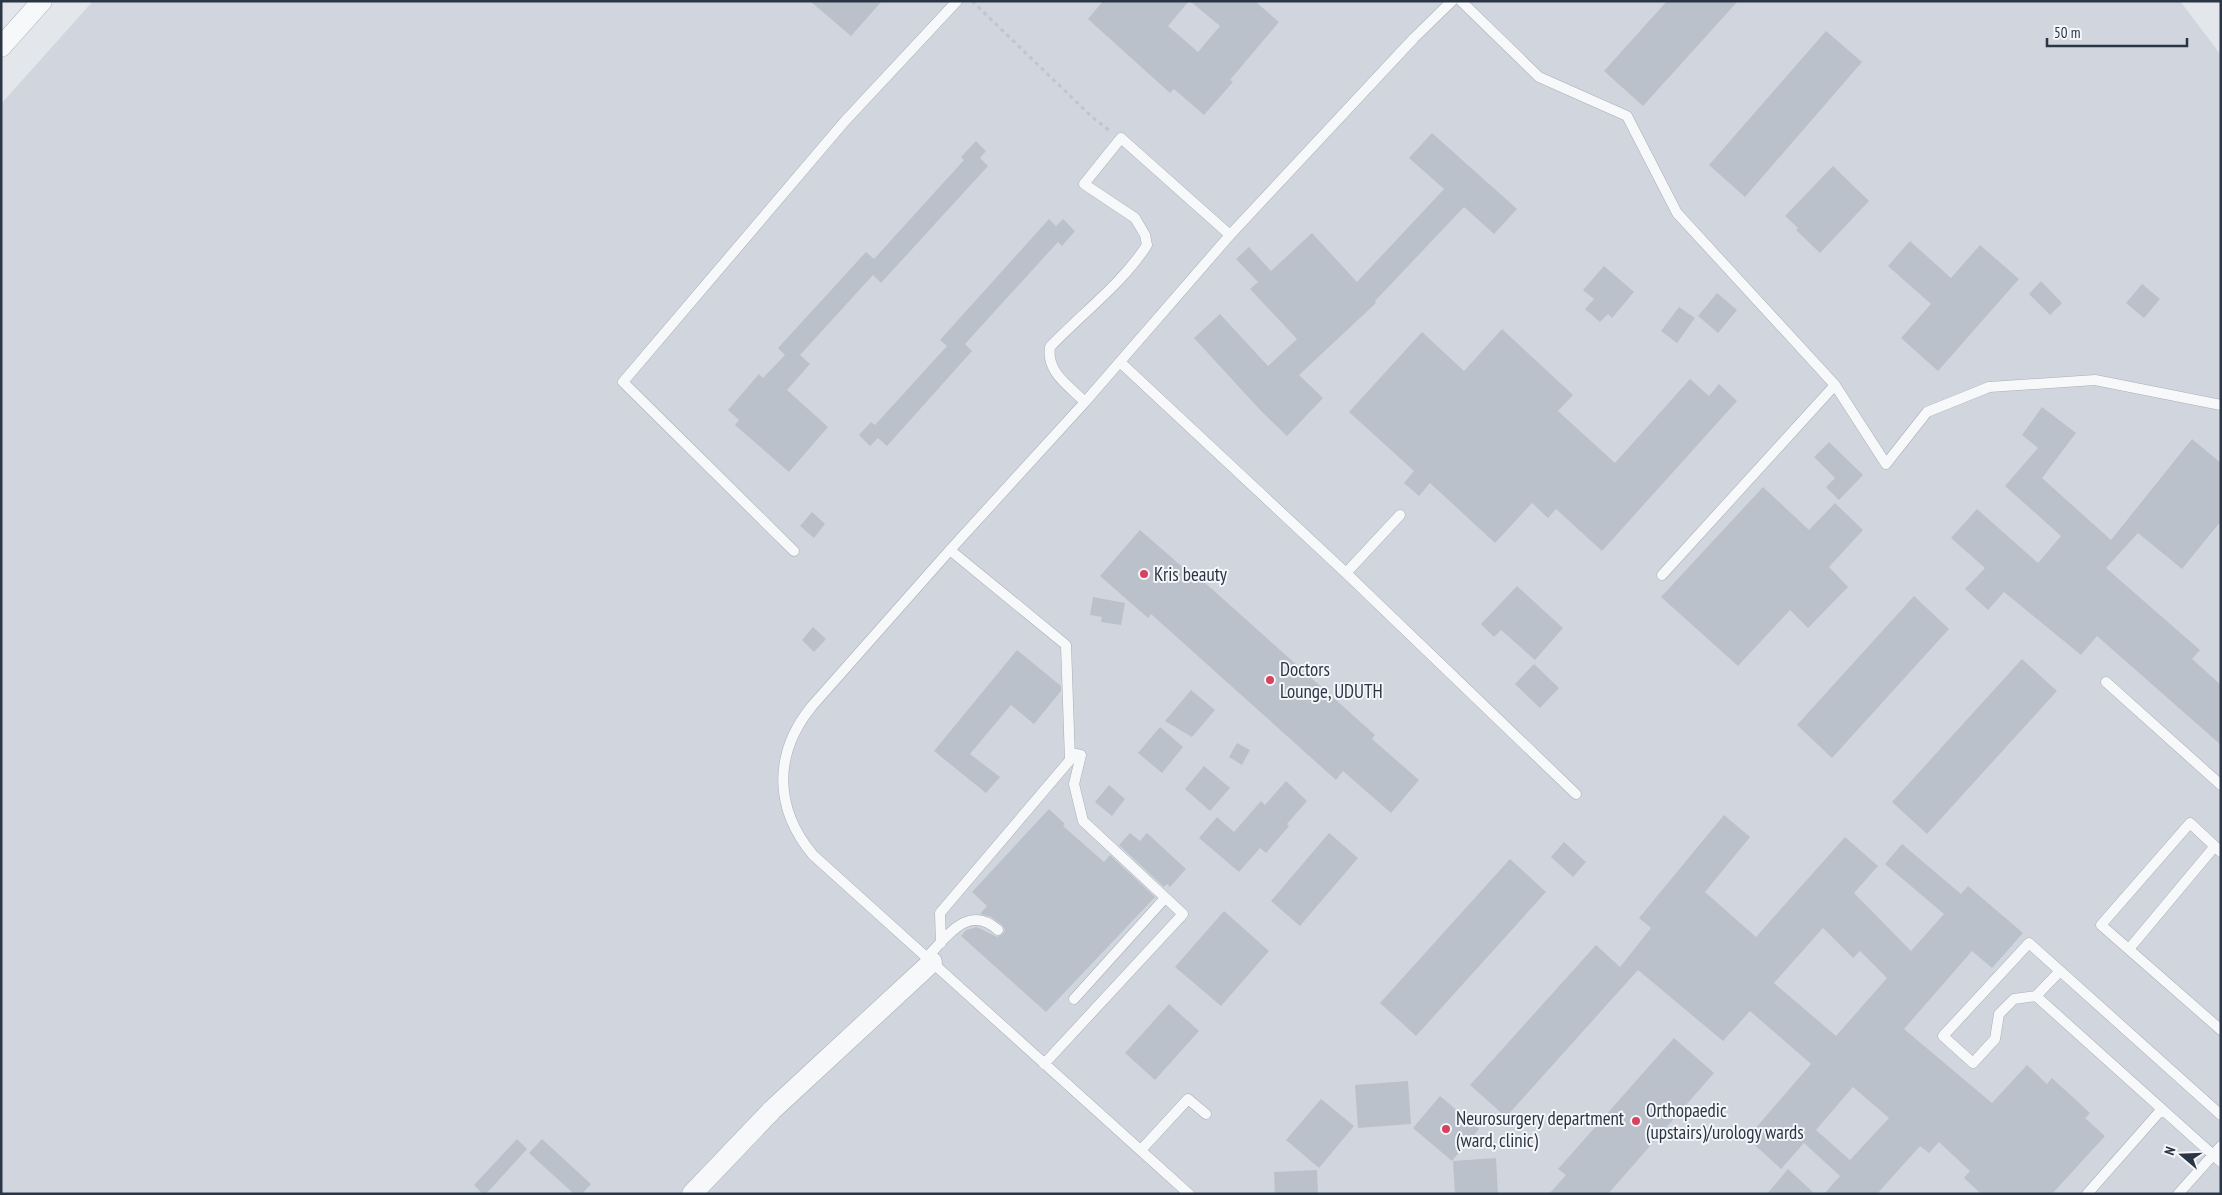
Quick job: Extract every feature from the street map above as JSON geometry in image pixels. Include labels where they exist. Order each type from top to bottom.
[{"type":"street","points":[[1,47],[42,1]]},
{"type":"street","points":[[692,1194],[772,1110],[929,960]]},
{"type":"lane","points":[[794,551],[623,382],[845,121],[957,1]]},
{"type":"lane","points":[[1189,1194],[813,855],[804,844],[789,818],[784,796],[783,774],[789,744],[802,718],[950,550],[1085,402],[1230,235],[1414,38],[1452,1]]},
{"type":"lane","points":[[1461,1],[1539,77],[1627,116],[1677,213],[1835,386],[1886,464],[1927,412],[1989,387],[2095,380],[2221,405]]},
{"type":"lane","points":[[1085,402],[1054,371],[1048,356],[1050,347],[1118,280],[1147,245],[1145,235],[1135,218],[1084,184],[1121,138],[1230,235]]},
{"type":"lane","points":[[1120,362],[1346,573],[1576,794]]},
{"type":"lane","points":[[1662,575],[1835,386]]},
{"type":"lane","points":[[1346,573],[1400,514]]},
{"type":"lane","points":[[941,943],[940,913],[1070,760],[1066,645],[950,550]]},
{"type":"lane","points":[[2106,682],[2221,784]]},
{"type":"lane","points":[[1044,1064],[1183,914],[1083,821],[1074,784],[1080,755],[1070,753]]},
{"type":"lane","points":[[2129,949],[2218,849],[2190,824],[2101,925],[2221,1030]]},
{"type":"lane","points":[[1074,999],[1165,898]]},
{"type":"lane","points":[[929,960],[954,929],[967,921],[983,920],[998,930]]},
{"type":"lane","points":[[2060,971],[2036,996],[2014,999],[1999,1014],[1996,1039],[1973,1063],[1943,1036],[2029,943],[2221,1115]]},
{"type":"lane","points":[[2036,996],[2217,1158]]},
{"type":"lane","points":[[1140,1150],[1188,1099],[1206,1114]]},
{"type":"lane","points":[[2087,1194],[2162,1109]]},
{"type":"lane","points":[[2178,1194],[2217,1158],[2221,1146]]},
{"type":"path","points":[[972,1],[1092,117],[1121,138]]},
{"type":"shaded area","points":[[93,1],[2180,1],[2221,55],[2221,1194],[1,1194],[1,104]]},
{"type":"building","points":[[810,1],[882,1],[851,36]]},
{"type":"building","points":[[1103,1],[1189,1],[1168,26],[1198,52],[1220,26],[1190,1],[1255,1],[1279,22],[1230,80],[1233,82],[1204,115],[1174,89],[1170,93],[1088,19]]},
{"type":"building","points":[[1667,1],[1738,1],[1643,106],[1604,71]]},
{"type":"building","points":[[1826,31],[1862,62],[1745,197],[1709,165]]},
{"type":"building","points":[[1432,133],[1517,209],[1494,234],[1464,207],[1375,301],[1376,303],[1299,375],[1323,398],[1287,436],[1261,411],[1194,338],[1220,314],[1268,366],[1297,339],[1250,289],[1258,282],[1236,259],[1249,247],[1271,271],[1312,233],[1357,282],[1444,189],[1409,158]]},
{"type":"building","points":[[976,141],[986,151],[980,158],[988,166],[881,283],[873,275],[800,355],[810,364],[787,390],[828,427],[789,472],[735,425],[739,420],[728,410],[759,374],[763,378],[785,355],[778,348],[866,252],[874,259],[964,160],[961,157]]},
{"type":"building","points":[[1833,166],[1869,201],[1820,253],[1796,230],[1798,228],[1785,216]]},
{"type":"building","points":[[1049,219],[1056,226],[1063,219],[1075,231],[1062,246],[1058,242],[965,344],[972,351],[887,446],[878,438],[870,446],[859,435],[871,422],[875,425],[947,346],[940,340]]},
{"type":"building","points":[[1910,241],[1951,278],[1980,245],[2019,279],[1938,371],[1901,338],[1931,304],[1888,266]]},
{"type":"building","points":[[1604,266],[1634,292],[1612,318],[1608,314],[1600,322],[1585,309],[1594,299],[1583,290]]},
{"type":"building","points":[[2041,281],[2062,303],[2050,315],[2029,294]]},
{"type":"building","points":[[2142,284],[2160,299],[2144,318],[2126,303]]},
{"type":"building","points":[[1717,293],[1737,310],[1718,333],[1698,316]]},
{"type":"building","points":[[1679,307],[1695,318],[1677,343],[1661,331]]},
{"type":"building","points":[[1502,329],[1573,395],[1558,411],[1615,463],[1690,379],[1709,396],[1719,384],[1737,401],[1602,551],[1556,509],[1548,518],[1532,503],[1495,543],[1430,483],[1419,496],[1404,483],[1414,471],[1349,412],[1422,332],[1464,371]]},
{"type":"building","points":[[2042,407],[2076,433],[2042,478],[2111,540],[2192,439],[2221,463],[2221,521],[2182,569],[2138,533],[2106,568],[2200,650],[2192,659],[2221,685],[2221,745],[2097,636],[2081,655],[2004,592],[1988,610],[1965,589],[1985,568],[1951,538],[1977,509],[2038,563],[2061,536],[2005,486],[2038,448],[2022,435]]},
{"type":"building","points":[[1829,442],[1863,475],[1839,500],[1826,487],[1835,478],[1814,457]]},
{"type":"building","points":[[1763,487],[1809,530],[1835,503],[1863,530],[1829,567],[1848,587],[1808,628],[1790,610],[1738,666],[1661,597]]},
{"type":"building","points":[[812,512],[825,524],[814,538],[800,526]]},
{"type":"building","name":"Doctors Lounge, UDUTH","points":[[1140,530],[1201,583],[1203,581],[1375,735],[1372,739],[1419,780],[1391,813],[1343,771],[1336,780],[1151,614],[1148,618],[1100,576]]},
{"type":"building","points":[[1517,586],[1563,628],[1535,660],[1501,630],[1494,637],[1481,624]]},
{"type":"building","points":[[1914,596],[1949,629],[1832,758],[1797,725]]},
{"type":"building","points":[[1093,597],[1125,603],[1121,625],[1101,622],[1102,617],[1090,615]]},
{"type":"building","points":[[813,627],[826,639],[814,652],[802,640]]},
{"type":"building","points":[[1017,650],[1061,686],[1061,691],[1034,724],[1011,705],[970,754],[1000,777],[986,793],[934,751]]},
{"type":"building","points":[[2022,659],[2057,691],[1927,834],[1892,802]]},
{"type":"building","points":[[1534,664],[1559,688],[1540,708],[1515,684]]},
{"type":"building","points":[[1191,690],[1215,710],[1192,737],[1165,721]]},
{"type":"building","points":[[1160,727],[1183,747],[1162,773],[1138,753]]},
{"type":"building","points":[[1237,743],[1250,750],[1242,765],[1229,757]]},
{"type":"building","points":[[1204,766],[1230,788],[1210,811],[1185,789]]},
{"type":"building","points":[[1286,781],[1307,801],[1266,853],[1260,848],[1239,872],[1199,838],[1217,817],[1234,832],[1261,801],[1265,805]]},
{"type":"building","points":[[1109,785],[1125,799],[1112,816],[1095,802]]},
{"type":"building","points":[[1049,809],[1065,824],[1063,826],[1104,862],[1110,855],[1155,897],[1046,1012],[961,936],[966,930],[977,927],[997,937],[1003,934],[1005,930],[1002,925],[991,917],[980,914],[987,906],[972,892]]},
{"type":"building","points":[[1724,815],[1750,837],[1705,892],[1756,937],[1845,837],[1878,866],[1854,893],[1911,951],[1944,914],[1885,864],[1902,844],[1961,894],[1968,886],[2023,933],[1992,968],[1972,951],[1904,1029],[1992,1103],[2027,1065],[2047,1084],[2052,1078],[2090,1113],[2085,1118],[2105,1136],[2052,1194],[1981,1194],[1964,1178],[1970,1171],[1939,1142],[1929,1153],[1920,1146],[1877,1194],[1824,1194],[1840,1176],[1804,1143],[1781,1169],[1747,1138],[1811,1064],[1750,1011],[1723,1041],[1638,970],[1506,1117],[1470,1085],[1596,945],[1620,967],[1651,928],[1639,918]],"holes":[[[1823,928],[1853,958],[1860,951],[1887,978],[1836,1036],[1774,983]],[[1853,1087],[1889,1118],[1850,1160],[1816,1130]]]},
{"type":"building","points":[[1130,833],[1140,841],[1147,833],[1186,869],[1170,887],[1167,884],[1164,887],[1119,845]]},
{"type":"building","points":[[1329,833],[1358,858],[1300,926],[1271,901]]},
{"type":"building","points":[[1564,842],[1586,862],[1573,877],[1551,857]]},
{"type":"building","points":[[1510,859],[1546,892],[1416,1036],[1380,1003]]},
{"type":"building","points":[[1224,911],[1269,951],[1221,1006],[1175,967]]},
{"type":"building","points":[[1169,1004],[1199,1031],[1155,1080],[1125,1053]]},
{"type":"building","name":"Orthopaedic (upstairs)/urology wards","points":[[1674,1038],[1714,1073],[1608,1194],[1549,1194],[1566,1175],[1558,1169]]},
{"type":"building","points":[[1408,1081],[1411,1124],[1358,1128],[1355,1085]]},
{"type":"building","name":"Neurosurgery department (ward, clinic)","points":[[1440,1096],[1479,1129],[1452,1161],[1413,1128]]},
{"type":"building","points":[[1321,1099],[1354,1126],[1319,1168],[1286,1140]]},
{"type":"building","points":[[517,1139],[527,1149],[486,1194],[483,1194],[474,1185]]},
{"type":"building","points":[[542,1139],[591,1184],[582,1194],[574,1194],[529,1153]]},
{"type":"building","points":[[1496,1158],[1498,1194],[1455,1194],[1453,1161]]},
{"type":"building","points":[[1788,1169],[1815,1194],[1767,1194]]},
{"type":"building","points":[[1317,1170],[1318,1194],[1275,1194],[1274,1172]]},
{"type":"place","name":"Kris beauty","points":[[1144,574]]},
{"type":"place","name":"Doctors Lounge, UDUTH","points":[[1270,680]]},
{"type":"place","name":"Orthopaedic (upstairs)/urology wards","points":[[1636,1121]]},
{"type":"place","name":"Neurosurgery department (ward, clinic)","points":[[1446,1129]]}]
